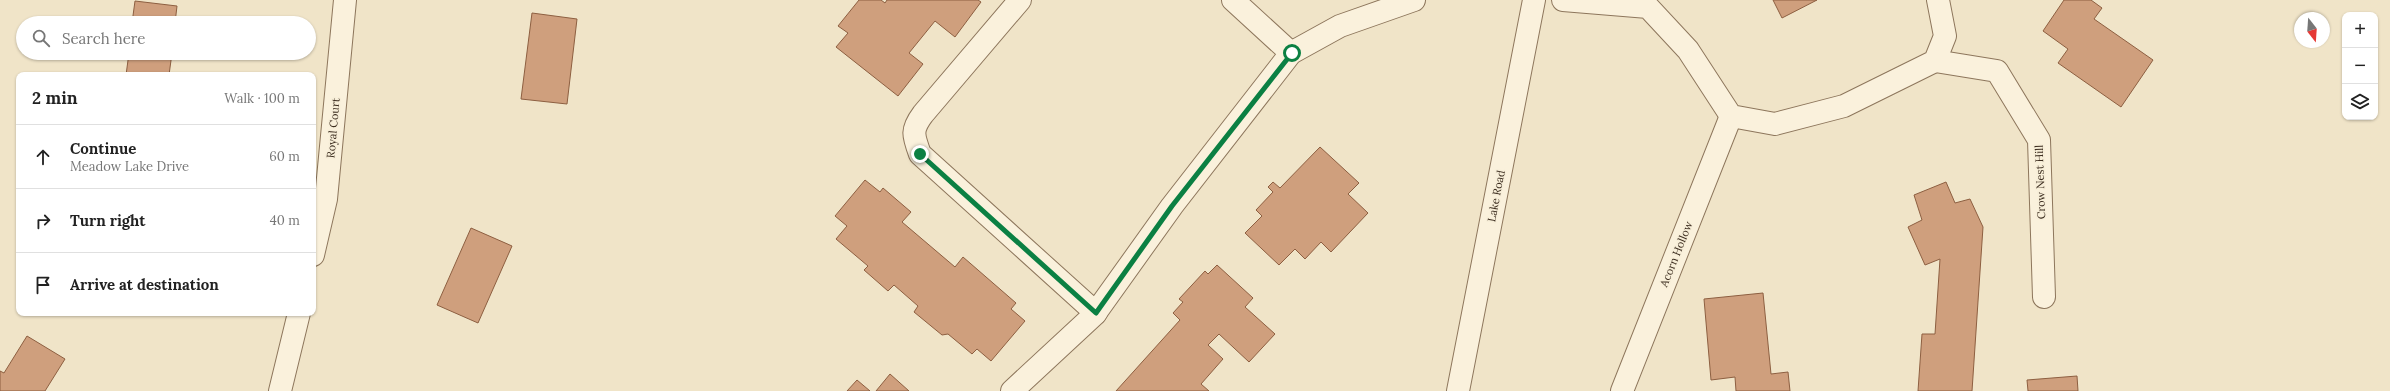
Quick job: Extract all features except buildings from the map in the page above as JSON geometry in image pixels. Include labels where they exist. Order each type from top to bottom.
[{"type":"street","name":"Royal Court","points":[[316,242],[326,199],[345,0]]},
{"type":"street","points":[[1020,0],[923,114],[914,127],[914,139],[920,154],[1096,313]]},
{"type":"street","points":[[1233,0],[1292,53]]},
{"type":"street","points":[[1012,391],[1096,313],[1172,206],[1292,53],[1340,26],[1414,0]]},
{"type":"street","name":"Lake Road","points":[[1458,391],[1534,0]]},
{"type":"street","points":[[1562,0],[1648,7],[1688,50],[1731,116],[1775,124],[1836,108],[1935,61],[1945,36],[1938,0]]},
{"type":"street","name":"Crow Nest Hill","points":[[1935,61],[1997,71],[2039,140],[2044,296]]},
{"type":"street","name":"Acorn Hollow","points":[[1622,391],[1731,116]]},
{"type":"street","points":[[280,391],[298,316]]},
{"type":"route","points":[[920,154],[1096,313],[1172,206],[1292,53]]}]
